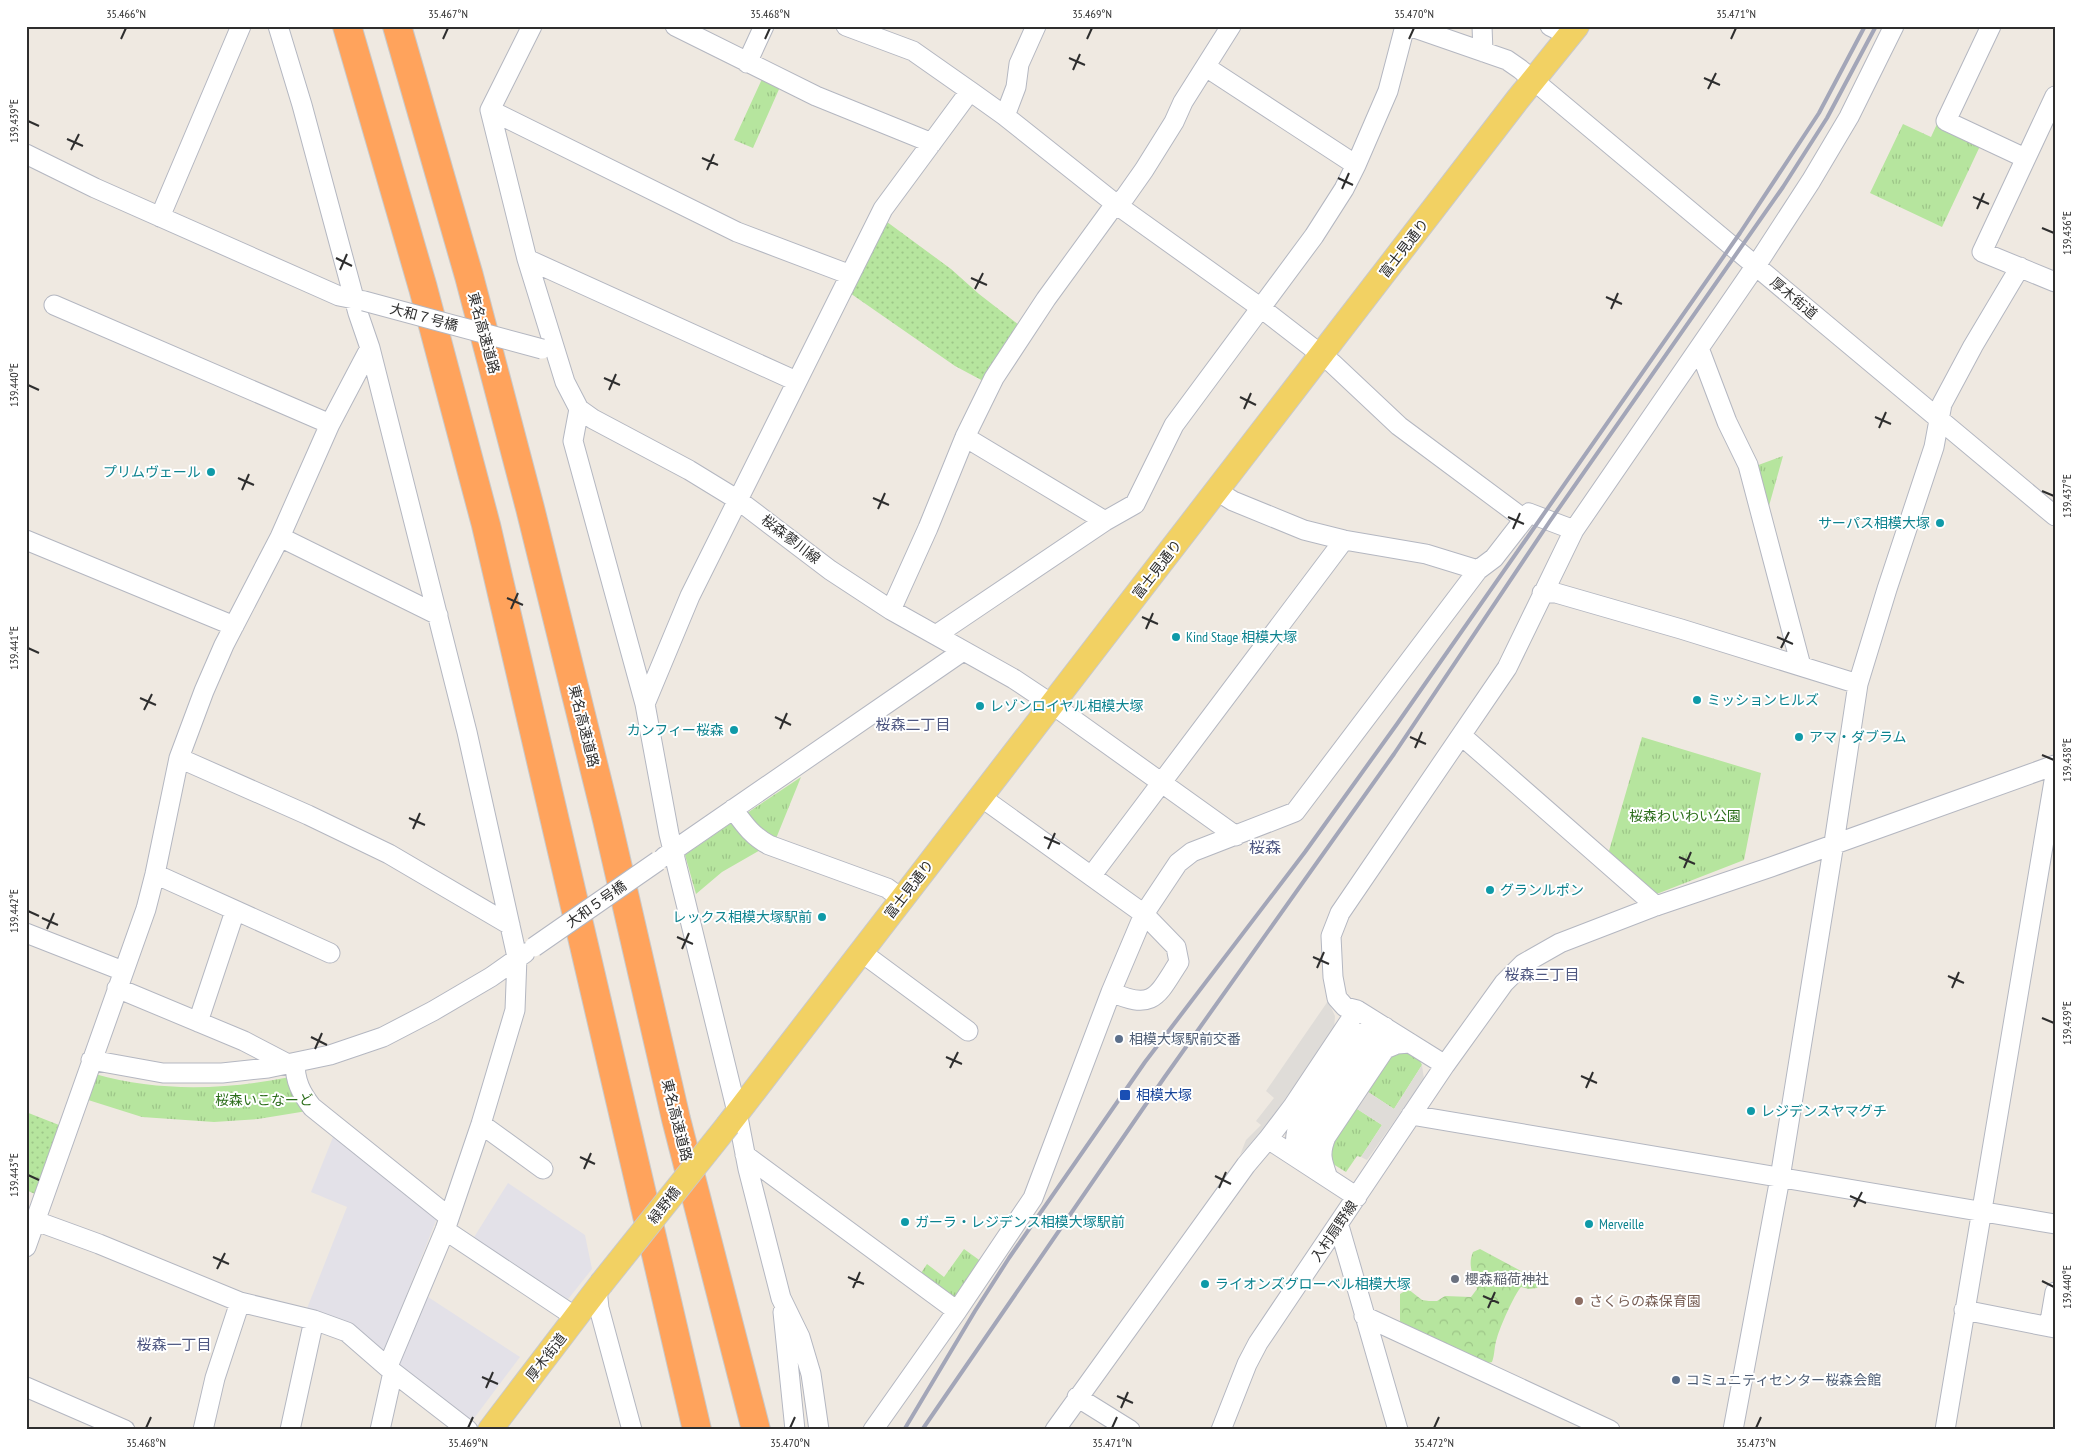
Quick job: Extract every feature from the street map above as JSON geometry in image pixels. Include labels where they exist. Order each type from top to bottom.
[{"type":"highway","points":[[348,26],[423,288],[486,525],[697,1430]]},
{"type":"highway","name":"東名高速道路","points":[[397,26],[469,276],[530,508],[605,811],[676,1119],[756,1430]]},
{"type":"main road","name":"富士見通り","points":[[732,1119],[1534,79],[1566,30]]},
{"type":"main road","name":"緑野橋","points":[[599,1286],[732,1119]]},
{"type":"main road","name":"厚木街道","points":[[490,1430],[577,1318],[599,1286]]},
{"type":"street","points":[[160,217],[241,26]]},
{"type":"street","points":[[532,26],[490,110],[737,232],[848,274]]},
{"type":"street","points":[[675,26],[816,96],[932,143]]},
{"type":"street","points":[[747,63],[764,26]]},
{"type":"street","points":[[846,26],[913,51],[1004,116],[1118,204],[1261,308],[1321,355],[1399,426],[1524,520]]},
{"type":"street","points":[[1004,116],[1016,87],[1019,64],[1036,26]]},
{"type":"street","points":[[891,610],[928,528],[965,437],[994,378],[1046,299],[1110,211],[1118,204],[1144,170],[1174,122],[1183,102],[1231,26]]},
{"type":"street","points":[[936,635],[1105,520],[1135,504],[1174,425],[1314,236],[1344,189],[1388,91],[1405,26]]},
{"type":"street","name":"厚木街道","points":[[1410,26],[1507,60],[1534,79],[1559,103],[2055,516]]},
{"type":"street","points":[[1482,26],[1483,52]]},
{"type":"street","points":[[1445,1065],[1357,1010],[1345,1007],[1337,998],[1330,943],[1334,924],[1507,668],[1542,592],[1574,530],[1756,266],[1811,181],[1849,117],[1894,26]]},
{"type":"street","points":[[1991,26],[1946,121],[2025,158]]},
{"type":"street","points":[[280,27],[359,300],[438,615],[517,957],[515,1010],[481,1124],[447,1224],[390,1369],[380,1430]]},
{"type":"street","points":[[1206,67],[1356,165]]},
{"type":"street","points":[[644,704],[690,596],[848,274],[883,208],[970,92]]},
{"type":"street","points":[[2055,96],[1982,252],[2055,282]]},
{"type":"street","name":"桜森蓼川線","points":[[490,110],[550,351],[579,409],[593,419],[689,470],[738,500],[830,570],[891,610],[963,650],[1053,704],[1236,836]]},
{"type":"street","name":"大和７号橋","points":[[26,154],[95,188],[338,296],[550,351]]},
{"type":"street","points":[[527,259],[796,381]]},
{"type":"street","points":[[1733,1430],[1780,1178],[1858,684],[1934,447],[1942,404],[2020,267]]},
{"type":"street","points":[[54,305],[330,424]]},
{"type":"street","points":[[26,1248],[146,909],[179,758],[204,691],[234,626],[280,537],[330,424],[370,348]]},
{"type":"street","points":[[1699,348],[1726,422],[1748,465],[1801,666]]},
{"type":"street","points":[[579,409],[574,441],[644,704],[665,856],[732,1119],[745,1155],[781,1298],[795,1430]]},
{"type":"street","points":[[965,437],[1105,520]]},
{"type":"street","points":[[1217,491],[1233,501],[1304,530],[1344,540],[1426,554],[1478,570]]},
{"type":"street","points":[[873,1430],[957,1311],[1033,1198],[1111,992],[1144,914],[1178,862],[1192,852],[1295,812],[1478,570],[1494,558],[1529,513],[1574,530]]},
{"type":"street","points":[[280,537],[438,615]]},
{"type":"street","points":[[26,540],[234,626]]},
{"type":"street","points":[[1092,875],[1344,540]]},
{"type":"street","points":[[1542,592],[1556,593],[1858,684]]},
{"type":"street","name":"大和５号橋","points":[[91,1060],[163,1073],[222,1073],[292,1063],[330,1055],[382,1037],[433,1012],[491,977],[517,957],[963,650]]},
{"type":"street","points":[[1462,736],[1656,906]]},
{"type":"street","points":[[179,758],[389,854],[510,925]]},
{"type":"street","name":"入村扇野線","points":[[1221,1430],[1258,1343],[1339,1226],[1445,1065],[1504,983],[1523,964],[1560,943],[1656,906],[2055,765]]},
{"type":"street","points":[[1945,1430],[2055,775]]},
{"type":"street","points":[[981,797],[1144,914],[1176,947],[1179,962],[1159,993],[1149,1000],[1131,1000],[1111,992]]},
{"type":"street","points":[[733,809],[747,829],[757,839],[769,846],[887,888],[902,898]]},
{"type":"street","points":[[155,874],[330,953]]},
{"type":"street","points":[[198,1022],[235,911]]},
{"type":"street","points":[[26,933],[198,1022],[292,1063],[301,1092],[312,1107],[447,1224],[577,1318]]},
{"type":"street","points":[[861,952],[968,1031]]},
{"type":"street","points":[[1054,1430],[1246,1165],[1293,1106],[1357,1010]]},
{"type":"street","points":[[1314,1169],[1295,1147],[1295,1134],[1300,1122],[1361,1034],[1370,1028],[1397,1035]]},
{"type":"street","points":[[1314,1169],[1322,1161],[1321,1148],[1326,1137],[1385,1049],[1397,1044],[1397,1035]]},
{"type":"street","points":[[1411,1115],[2055,1224]]},
{"type":"street","points":[[481,1124],[543,1169]]},
{"type":"street","points":[[1268,1139],[1357,1197]]},
{"type":"street","points":[[745,1155],[957,1311]]},
{"type":"street","points":[[36,1222],[99,1244],[240,1302],[314,1320],[348,1332],[390,1369],[468,1430]]},
{"type":"street","points":[[1339,1226],[1398,1430]]},
{"type":"street","points":[[599,1286],[599,1308],[632,1430]]},
{"type":"street","points":[[1964,1310],[2052,1328],[2055,1292]]},
{"type":"street","points":[[781,1298],[800,1337],[811,1374],[819,1430]]},
{"type":"street","points":[[203,1430],[215,1378],[240,1302]]},
{"type":"street","points":[[1364,1316],[1610,1430]]},
{"type":"street","points":[[290,1430],[314,1320]]},
{"type":"street","points":[[26,1387],[125,1430]]},
{"type":"street","points":[[1077,1398],[1130,1430]]},
{"type":"shaded area","points":[[1328,1001],[1335,1016],[1334,1030],[1261,1133],[1240,1155],[1246,1140],[1261,1125],[1256,1121],[1274,1098],[1266,1091]]},
{"type":"shaded area","points":[[1422,1065],[1424,1079],[1367,1160],[1361,1157],[1382,1125],[1354,1107],[1365,1090],[1394,1109]]},
{"type":"shaded area","points":[[335,1132],[439,1213],[384,1352],[372,1341],[343,1324],[306,1311],[347,1207],[311,1192]]},
{"type":"shaded area","points":[[508,1183],[585,1235],[592,1269],[565,1303],[471,1242]]},
{"type":"shaded area","points":[[425,1295],[520,1357],[469,1425],[398,1368]]},
{"type":"green space","points":[[762,79],[780,87],[753,148],[734,140]]},
{"type":"green space","points":[[1903,124],[1931,137],[1937,124],[1981,144],[1942,227],[1870,193]]},
{"type":"green space","points":[[883,219],[951,269],[1019,325],[985,382],[955,366],[847,291]]},
{"type":"green space","points":[[1783,456],[1767,513],[1753,467]]},
{"type":"green space","name":"桜森わいわい公園","points":[[1642,737],[1761,773],[1744,860],[1654,895],[1609,851]]},
{"type":"green space","points":[[801,777],[775,841],[744,815]]},
{"type":"green space","points":[[734,821],[762,849],[722,872],[696,894],[685,855]]},
{"type":"green space","points":[[1407,1051],[1418,1057],[1422,1065],[1394,1109],[1365,1090],[1387,1060],[1392,1056]]},
{"type":"green space","name":"桜森いこなーど","points":[[95,1074],[143,1084],[192,1087],[241,1085],[290,1077],[307,1111],[258,1119],[214,1122],[142,1117],[85,1099]]},
{"type":"green space","points":[[1354,1107],[1382,1125],[1361,1157],[1357,1156],[1346,1172],[1333,1164],[1329,1147]]},
{"type":"green space","points":[[26,1112],[59,1125],[35,1194],[26,1190]]},
{"type":"green space","points":[[964,1249],[982,1262],[954,1301],[919,1276],[927,1264],[944,1277]]},
{"type":"green space","points":[[1480,1249],[1521,1271],[1534,1275],[1541,1282],[1537,1288],[1521,1287],[1518,1291],[1501,1327],[1492,1362],[1480,1365],[1405,1328],[1400,1322],[1400,1294],[1408,1289],[1422,1300],[1429,1301],[1437,1301],[1445,1296],[1471,1297],[1477,1289],[1471,1266],[1471,1257],[1473,1252]]},
{"type":"railway","points":[[904,1430],[1009,1258],[1145,1062],[1305,852],[1397,724],[1740,233],[1819,113],[1865,26]]},
{"type":"railway","points":[[922,1430],[1164,1078],[1394,754],[1550,521],[1783,187],[1827,118],[1876,26]]},
{"type":"place","name":"プリムヴェール","points":[[211,472]]},
{"type":"place","name":"サーパス相模大塚","points":[[1940,523]]},
{"type":"place","name":"Kind Stage 相模大塚","points":[[1176,637]]},
{"type":"place","name":"ミッションヒルズ","points":[[1697,700]]},
{"type":"place","name":"レゾンロイヤル相模大塚","points":[[980,706]]},
{"type":"place","name":"カンフィー桜森","points":[[734,730]]},
{"type":"place","name":"アマ・ダブラム","points":[[1799,737]]},
{"type":"place","name":"グランルポン","points":[[1490,890]]},
{"type":"place","name":"レックス相模大塚駅前","points":[[822,917]]},
{"type":"place","name":"相模大塚駅前交番","points":[[1119,1039]]},
{"type":"place","name":"相模大塚","points":[[1125,1095]]},
{"type":"place","name":"レジデンスヤマグチ","points":[[1751,1111]]},
{"type":"place","name":"ガーラ・レジデンス相模大塚駅前","points":[[905,1222]]},
{"type":"place","name":"Merveille","points":[[1589,1224]]},
{"type":"place","name":"櫻森稲荷神社","points":[[1455,1279]]},
{"type":"place","name":"ライオンズグローベル相模大塚","points":[[1205,1284]]},
{"type":"place","name":"さくらの森保育園","points":[[1579,1301]]},
{"type":"place","name":"コミュニティセンター桜森会館","points":[[1676,1380]]},
{"type":"district","name":"桜森二丁目","points":[[913,724]]},
{"type":"district","name":"桜森","points":[[1265,847]]},
{"type":"district","name":"桜森三丁目","points":[[1542,974]]},
{"type":"district","name":"桜森一丁目","points":[[174,1344]]}]
